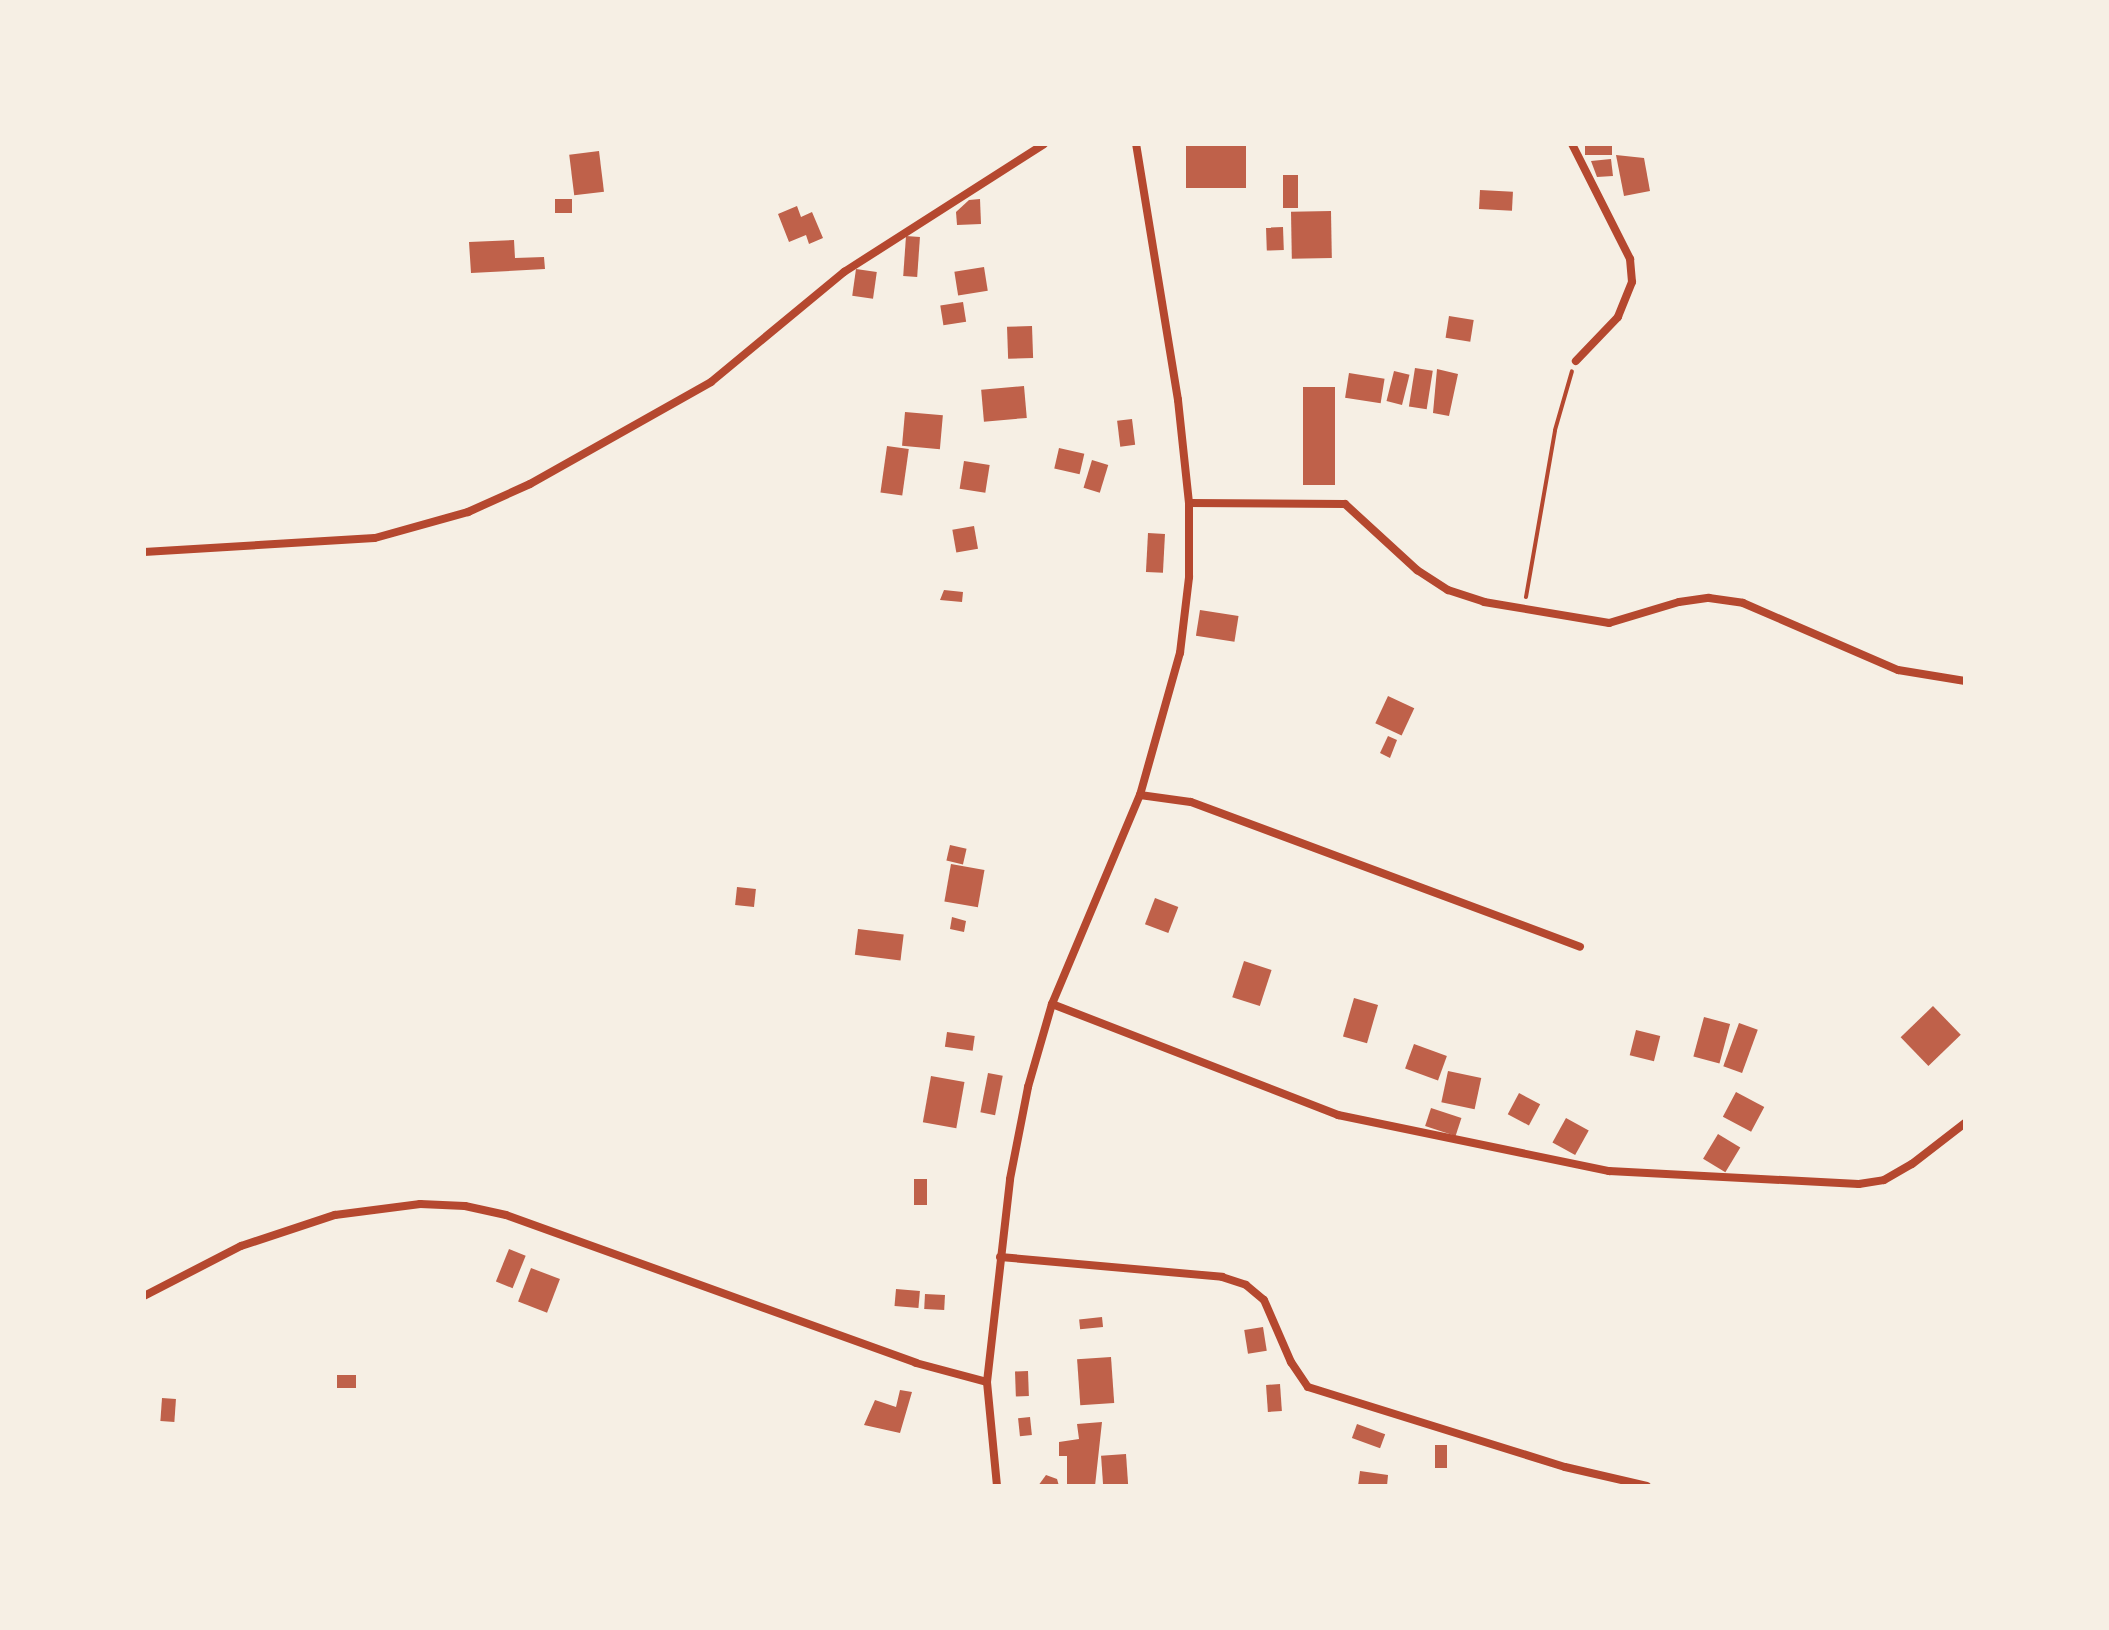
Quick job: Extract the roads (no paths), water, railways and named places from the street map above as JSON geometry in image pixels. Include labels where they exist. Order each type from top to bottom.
[{"type":"street","points":[[144,552],[375,538],[480,506],[711,382],[844,272],[1044,144]]},
{"type":"street","points":[[997,1486],[987,1382],[1000,1257],[1028,1087],[1052,1004],[1140,795],[1180,653],[1189,577],[1189,503],[1178,400],[1136,144]]},
{"type":"street","points":[[1572,144],[1630,259],[1632,282],[1618,317],[1576,361]]},
{"type":"street","points":[[1189,503],[1345,504],[1417,570],[1448,590],[1524,609],[1609,623],[1679,602],[1709,598],[1743,603],[1898,670],[1965,681]]},
{"type":"street","points":[[1140,795],[1191,802],[1580,947]]},
{"type":"street","points":[[1052,1004],[1338,1115],[1609,1171],[1859,1184],[1884,1180],[1965,1123]]},
{"type":"street","points":[[144,1296],[241,1246],[335,1215],[420,1204],[465,1206],[506,1215],[916,1363],[987,1382]]},
{"type":"street","points":[[1000,1257],[1222,1277],[1246,1285],[1264,1300],[1291,1362],[1308,1387],[1565,1467],[1647,1486]]}]
